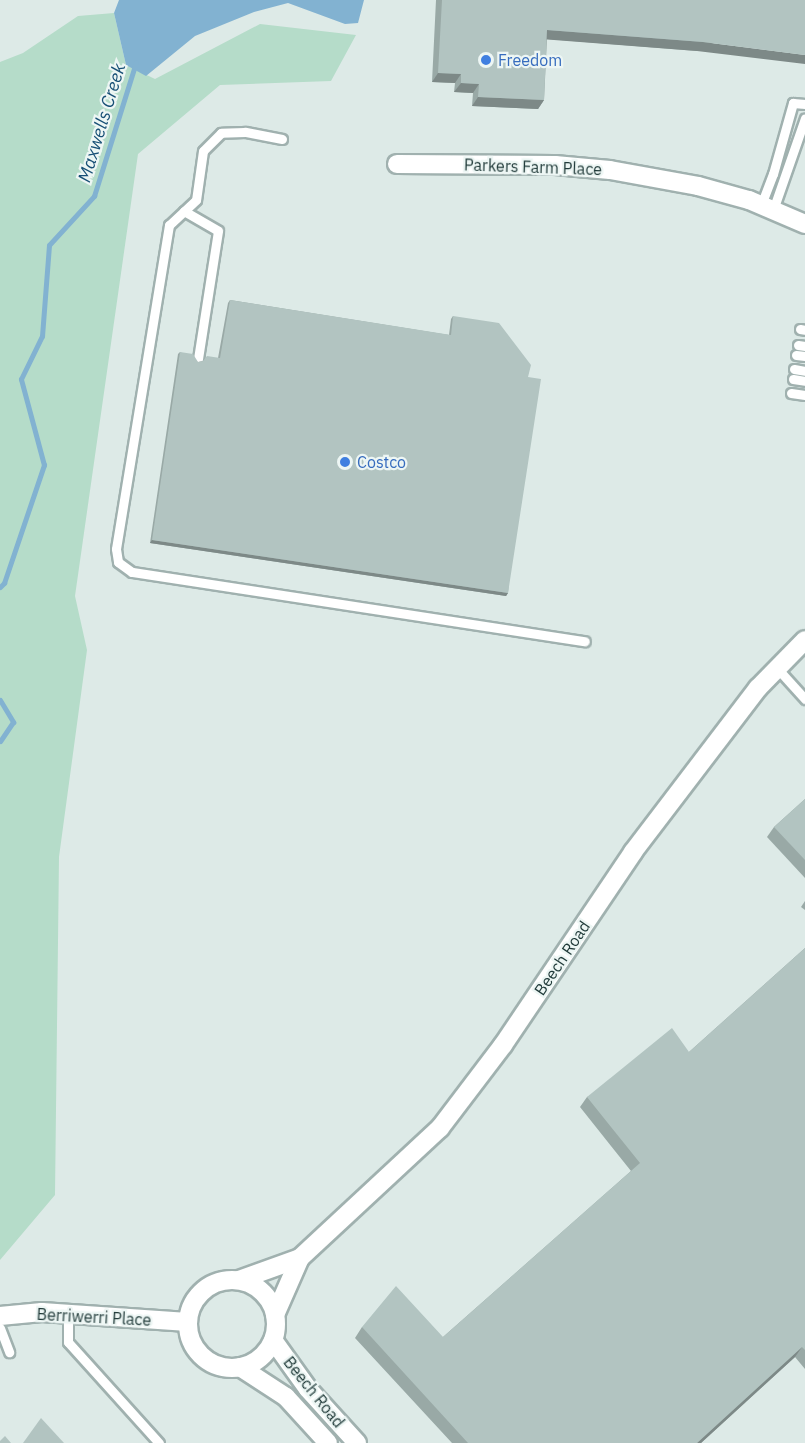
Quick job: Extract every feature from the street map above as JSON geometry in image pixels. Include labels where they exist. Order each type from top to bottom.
[{"type":"main road","name":"Parkers Farm Place","points":[[397,165],[555,165],[610,170],[698,186],[767,208],[805,224]]},
{"type":"main road","name":"Beech Road","points":[[239,1280],[300,1258],[440,1128],[503,1045],[633,852],[758,688],[805,640]]},
{"type":"main road","name":"Beech Road","points":[[275,1316],[300,1258]]},
{"type":"main road","points":[[224,1280],[239,1280],[263,1292],[271,1303],[275,1316],[273,1340],[265,1353],[254,1362],[240,1367],[214,1364],[203,1357],[192,1341],[188,1322],[191,1308],[204,1290],[224,1280]]},
{"type":"main road","name":"Berriwerri Place","points":[[0,1316],[42,1312],[188,1322]]},
{"type":"main road","name":"Beech Road","points":[[273,1340],[308,1389],[357,1443]]},
{"type":"main road","name":"Beech Road","points":[[240,1367],[286,1397],[328,1443]]},
{"type":"lane","points":[[767,208],[773,174],[793,103],[805,104]]},
{"type":"lane","points":[[767,208],[805,118]]},
{"type":"lane","points":[[282,139],[245,132],[221,133],[203,151],[196,200],[169,225],[116,549],[118,562],[132,572],[585,641]]},
{"type":"lane","points":[[184,211],[218,231],[198,358]]},
{"type":"lane","points":[[805,371],[793,374],[805,381]]},
{"type":"lane","points":[[791,393],[805,395]]},
{"type":"lane","points":[[777,668],[805,699]]},
{"type":"lane","points":[[68,1314],[68,1342],[159,1443]]},
{"type":"lane","points":[[0,1328],[9,1352]]},
{"type":"green space","points":[[114,13],[126,65],[155,79],[260,24],[356,35],[331,81],[220,85],[138,154],[75,596],[87,650],[59,857],[55,1195],[0,1260],[0,62],[23,53],[78,16]]},
{"type":"water","points":[[119,0],[364,0],[358,23],[345,24],[288,3],[254,12],[195,36],[146,76],[126,65],[114,13]]},
{"type":"building","points":[[442,0],[805,0],[805,55],[703,42],[547,30],[544,100],[478,97],[479,84],[461,83],[461,74],[438,73]]},
{"type":"building","name":"Costco","points":[[230,300],[451,335],[453,316],[499,323],[531,365],[528,377],[541,379],[508,593],[152,540],[180,352],[193,354],[198,362],[203,361],[207,356],[220,358]]},
{"type":"building","points":[[805,799],[805,860],[774,827]]},
{"type":"building","points":[[805,948],[805,1350],[802,1347],[697,1443],[468,1443],[362,1327],[396,1286],[443,1337],[640,1163],[587,1097],[672,1028],[689,1052]]},
{"type":"building","points":[[41,1418],[64,1443],[23,1443]]},
{"type":"building","points":[[5,1436],[11,1443],[0,1443]]},
{"type":"waterway","name":"Maxwells Creek","points":[[0,587],[4,583],[44,465],[21,379],[42,336],[49,245],[94,196],[136,62]]},
{"type":"waterway","name":"Maxwells Creek","points":[[0,700],[13,722],[0,741]]},
{"type":"place","name":"Freedom","points":[[486,60]]},
{"type":"place","name":"Costco","points":[[345,462]]}]
